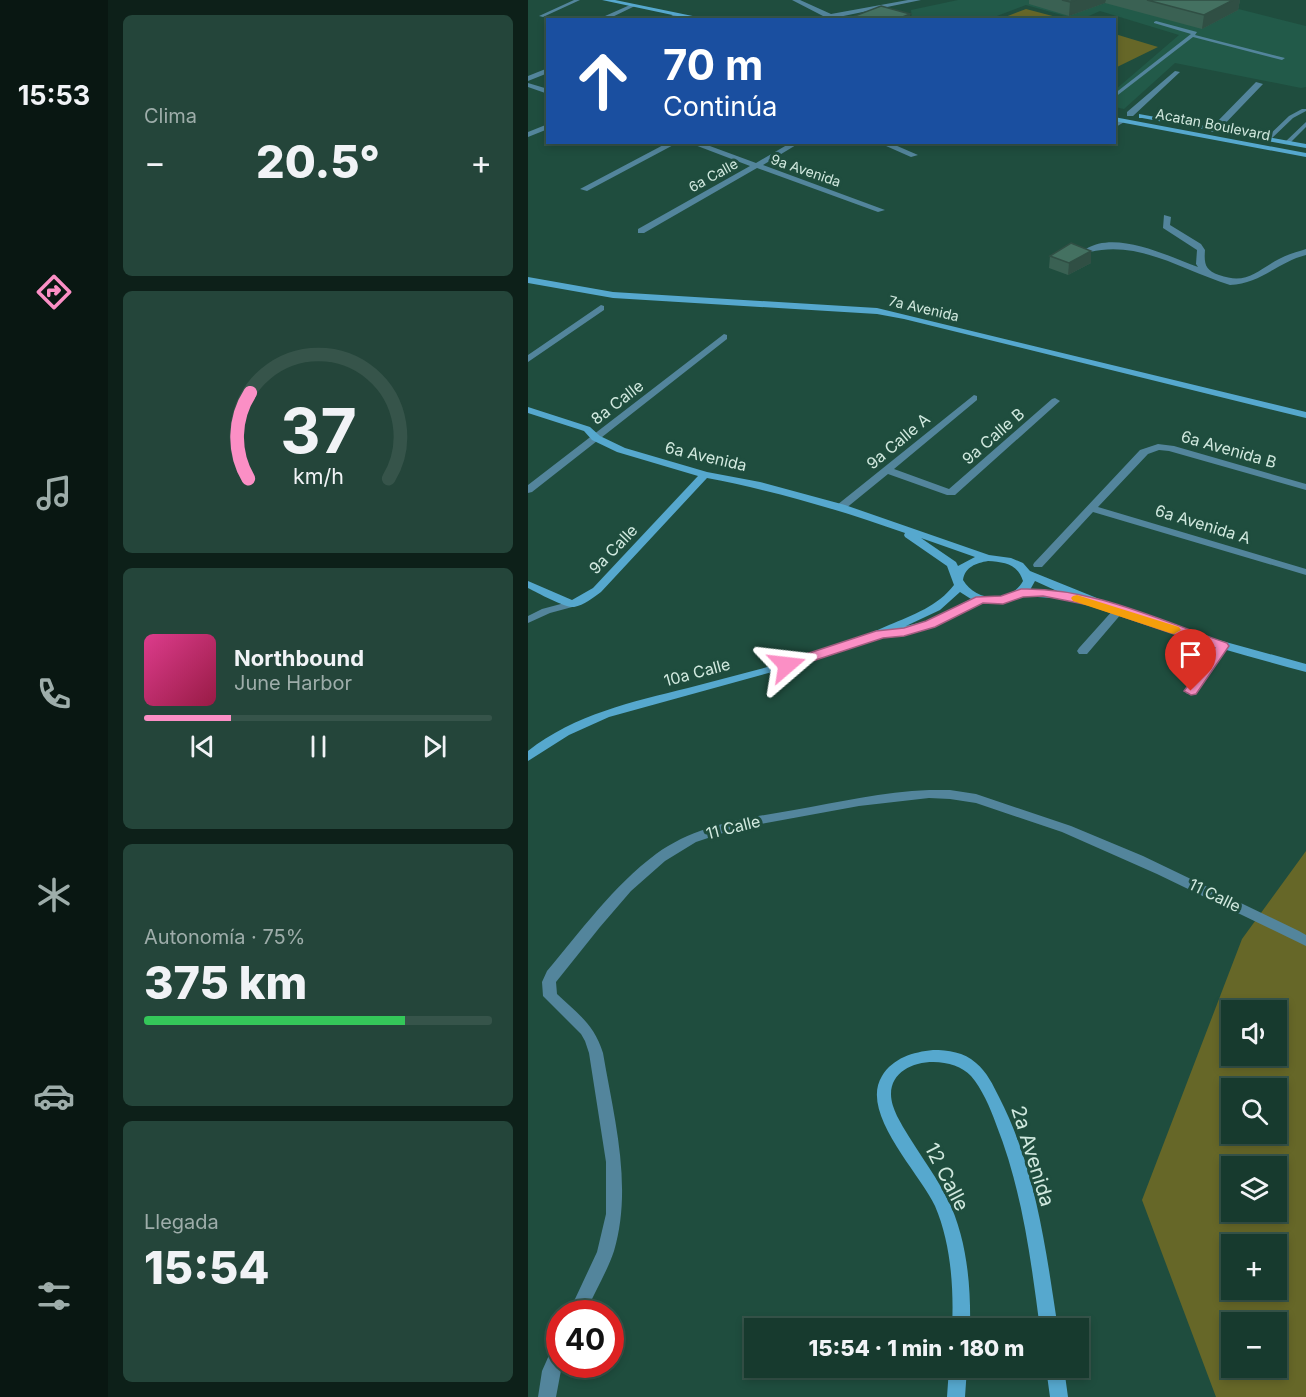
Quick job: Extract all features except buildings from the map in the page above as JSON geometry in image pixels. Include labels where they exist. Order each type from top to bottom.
[{"type":"street","points":[[605,0],[696,18]]},
{"type":"street","points":[[795,0],[827,18],[918,0]]},
{"type":"street","points":[[604,18],[632,6]]},
{"type":"street","points":[[670,18],[677,15]]},
{"type":"street","points":[[528,79],[546,71]]},
{"type":"street","points":[[1130,114],[1177,72]]},
{"type":"street","points":[[1214,130],[1259,84]]},
{"type":"street","points":[[528,85],[546,91]]},
{"type":"street","name":"Acatan Boulevard","points":[[1116,111],[1306,146]]},
{"type":"street","name":"Acatan Boulevard","points":[[1116,119],[1306,155]]},
{"type":"street","points":[[528,135],[546,127]]},
{"type":"street","points":[[584,189],[672,144]]},
{"type":"street","name":"9a Avenida","points":[[695,144],[881,210]]},
{"type":"street","name":"6a Calle","points":[[641,231],[795,144]]},
{"type":"street","points":[[885,144],[914,155]]},
{"type":"street","points":[[1167,217],[1166,226],[1201,250],[1200,264],[1207,274]]},
{"type":"street","points":[[1090,249],[1107,245],[1136,247],[1230,282],[1243,283],[1252,280],[1287,258],[1306,252]]},
{"type":"street","name":"7a Avenida","points":[[528,280],[614,295],[854,310],[904,316],[1306,415]]},
{"type":"street","points":[[528,359],[601,308]]},
{"type":"street","name":"8a Calle","points":[[528,490],[724,338]]},
{"type":"street","name":"9a Calle A","points":[[841,507],[974,398]]},
{"type":"street","name":"9a Calle B","points":[[887,470],[951,493],[1055,401]]},
{"type":"street","name":"6a Avenida","points":[[528,410],[587,429],[596,438],[621,450],[705,475],[760,485],[883,519],[988,558]]},
{"type":"street","name":"6a Avenida B","points":[[1091,508],[1144,452],[1158,447],[1170,448],[1306,487]]},
{"type":"street","name":"9a Calle","points":[[528,620],[546,611],[584,599],[597,590],[705,475]]},
{"type":"street","points":[[1038,565],[1091,508]]},
{"type":"street","name":"6a Avenida A","points":[[1091,508],[1306,572]]},
{"type":"street","name":"6a Avenida","points":[[883,519],[944,556],[952,564],[958,580]]},
{"type":"street","points":[[1092,602],[1043,592],[1021,593],[1003,600],[981,599],[964,591],[958,580],[968,563],[988,558],[1008,560],[1024,568],[1028,574],[1092,602],[1222,646],[1306,668]]},
{"type":"street","points":[[1021,593],[1027,587],[1028,574]]},
{"type":"street","name":"10a Calle","points":[[528,757],[548,741],[591,719],[787,665],[881,634],[945,603],[958,580]]},
{"type":"street","points":[[528,584],[572,604]]},
{"type":"street","name":"10a Calle","points":[[881,634],[904,632],[931,624],[981,599]]},
{"type":"street","points":[[1083,651],[1118,611]]},
{"type":"street","points":[[1191,691],[1222,646]]},
{"type":"street","name":"11 Calle","points":[[583,1300],[605,1252],[614,1215],[614,1162],[596,1053],[586,1030],[550,996],[549,982],[552,975],[622,895],[657,860],[678,846],[707,832],[866,800],[924,795],[969,796],[1062,826],[1153,865],[1281,926],[1306,941]]},
{"type":"street","name":"2a Avenida","points":[[908,1061],[930,1055],[954,1058],[974,1069],[985,1084],[998,1112],[1018,1168],[1038,1246],[1048,1318]]},
{"type":"street","name":"12 Calle","points":[[908,1061],[888,1077],[882,1098],[888,1116],[941,1201],[956,1258],[960,1318]]},
{"type":"street","points":[[547,1397],[550,1378]]},
{"type":"street","points":[[956,1397],[957,1378]]},
{"type":"street","points":[[1056,1378],[1059,1397]]},
{"type":"lane","points":[[541,16],[578,0]]},
{"type":"lane","points":[[1156,22],[1191,31],[1195,33],[1193,36]]},
{"type":"lane","points":[[1193,36],[1282,58]]},
{"type":"lane","points":[[1116,96],[1193,36]]},
{"type":"lane","points":[[1267,140],[1292,117],[1305,112],[1306,103]]},
{"type":"lane","points":[[1116,125],[1123,121]]},
{"type":"lane","points":[[1287,143],[1306,124]]},
{"type":"shaded area","points":[[958,0],[1203,0],[1306,26],[1306,87],[1301,88],[1175,63],[1124,109],[1116,107],[1116,89],[1179,35],[1100,11],[1084,18],[1072,18],[1026,5],[992,18],[912,18],[911,10]]},
{"type":"shaded area","points":[[1026,9],[1060,18],[1003,18]]},
{"type":"shaded area","points":[[1116,34],[1158,47],[1116,68]]},
{"type":"shaded area","points":[[1306,851],[1306,1397],[1216,1397],[1142,1200],[1242,939]]},
{"type":"slow traffic","points":[[1077,598],[1174,630]]},
{"type":"route","points":[[787,665],[881,634],[904,632],[931,624],[981,599],[1003,600],[1021,593],[1043,592],[1092,602],[1222,646],[1191,691]]}]
